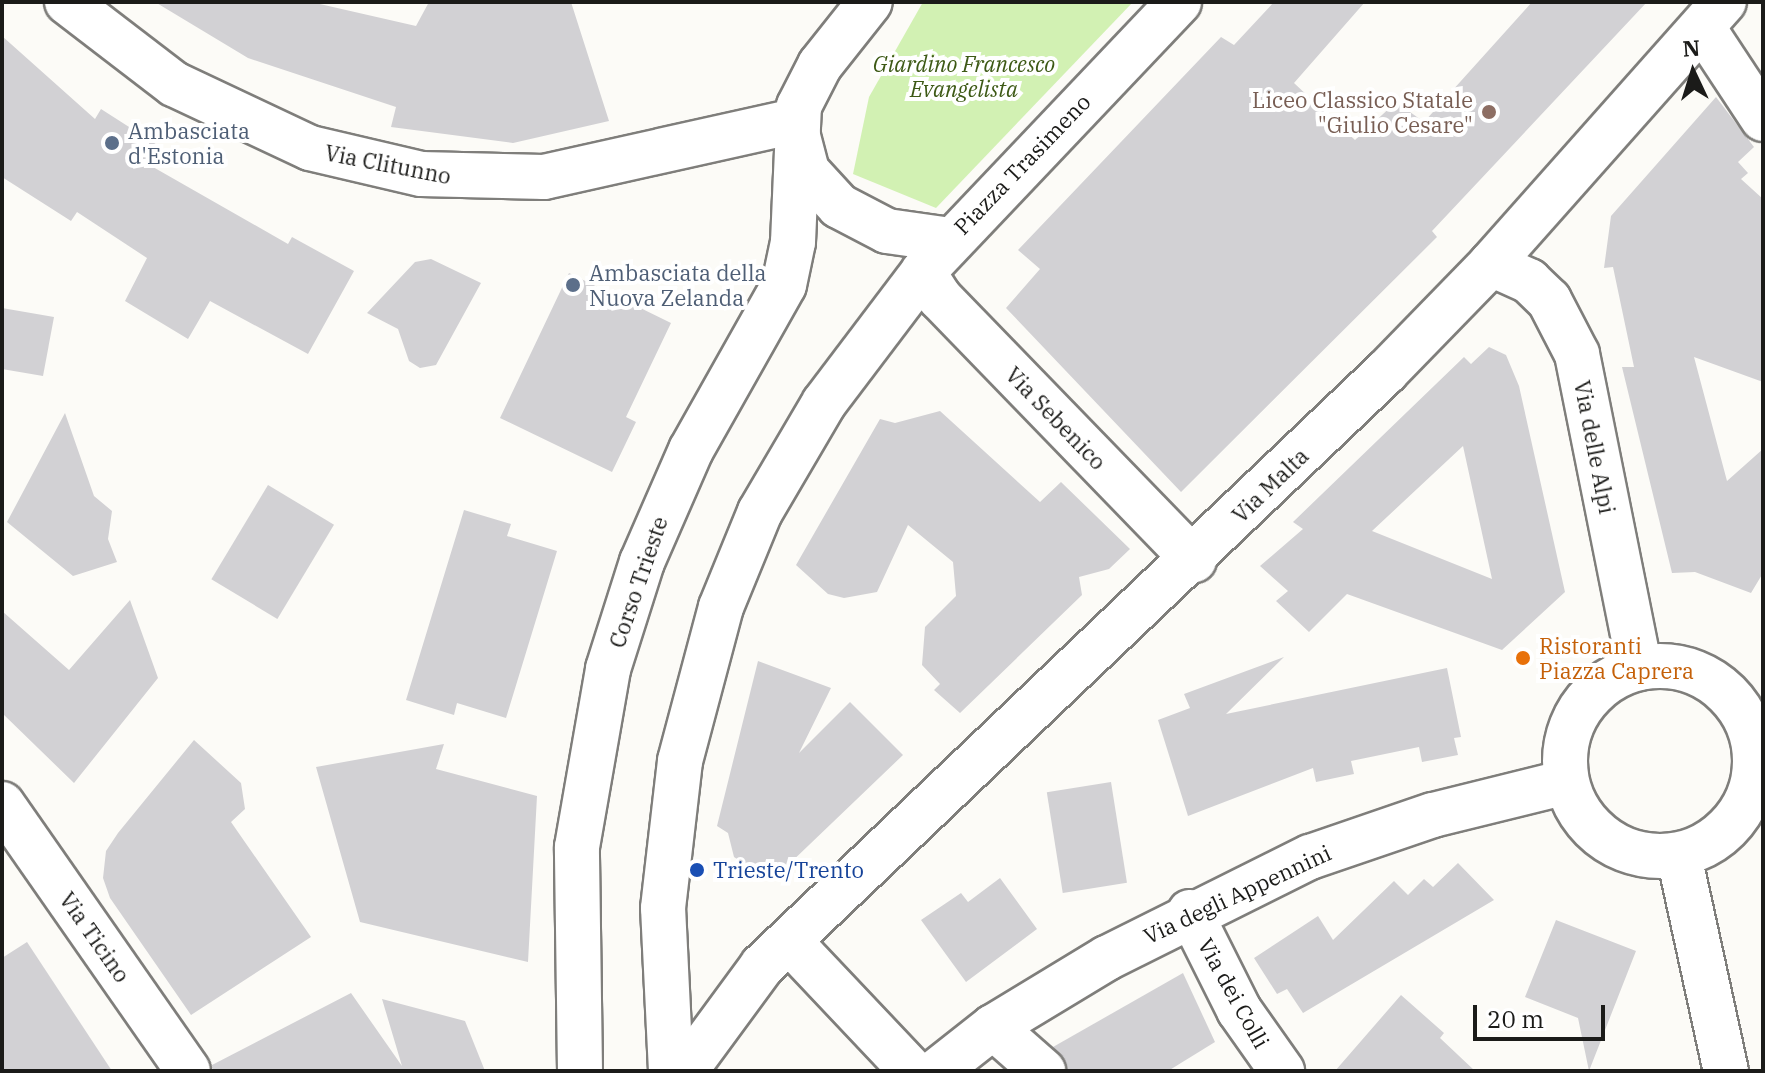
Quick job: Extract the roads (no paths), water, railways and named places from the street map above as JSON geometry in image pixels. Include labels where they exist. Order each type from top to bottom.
[{"type":"street","name":"Via Clitunno","points":[[67,2],[154,71],[237,118],[310,148],[421,174],[558,175],[794,121]]},
{"type":"street","points":[[794,121],[820,65],[870,2]]},
{"type":"street","name":"Piazza Trasimeno","points":[[794,121],[807,171],[839,206],[937,256],[1179,2]]},
{"type":"street","points":[[1714,15],[1763,119]]},
{"type":"street","name":"Via Malta","points":[[685,1071],[741,989],[1194,560],[1491,264],[1714,15]]},
{"type":"street","name":"Corso Trieste","points":[[580,1071],[576,877],[590,749],[617,641],[658,522],[717,401],[784,285],[793,242],[794,121]]},
{"type":"street","points":[[671,1071],[665,876],[680,761],[705,656],[738,564],[781,472],[854,360],[937,256]]},
{"type":"street","name":"Via Sebenico","points":[[937,256],[940,298],[1194,560]]},
{"type":"street","name":"Via delle Alpi","points":[[1491,264],[1529,281],[1549,300],[1577,354],[1640,668]]},
{"type":"street","points":[[1670,666],[1700,674],[1726,691],[1745,715],[1759,744],[1748,802],[1732,826],[1679,856],[1649,857],[1596,833],[1566,782],[1564,754],[1586,700],[1606,682],[1640,668],[1670,666]]},
{"type":"street","name":"Via degli Appennini","points":[[937,1071],[993,1027],[1190,912],[1354,840],[1566,782]]},
{"type":"street","name":"Via Ticino","points":[[2,804],[188,1071]]},
{"type":"street","points":[[1679,856],[1726,1071]]},
{"type":"street","name":"Via dei Colli","points":[[1190,912],[1239,1010],[1282,1071]]},
{"type":"street","points":[[789,941],[912,1071]]},
{"type":"street","points":[[993,1027],[1043,1071]]},
{"type":"place","name":"Liceo Classico Statale \"Giulio Cesare\"","points":[[1489,112]]},
{"type":"place","name":"Ambasciata d'Estonia","points":[[112,143]]},
{"type":"place","name":"Ambasciata della Nuova Zelanda","points":[[573,285]]},
{"type":"place","name":"Ristoranti Piazza Caprera","points":[[1523,658]]},
{"type":"place","name":"Trieste/Trento","points":[[697,870]]},
{"type":"park label","name":"Giardino Francesco Evangelista","points":[[964,76]]}]
